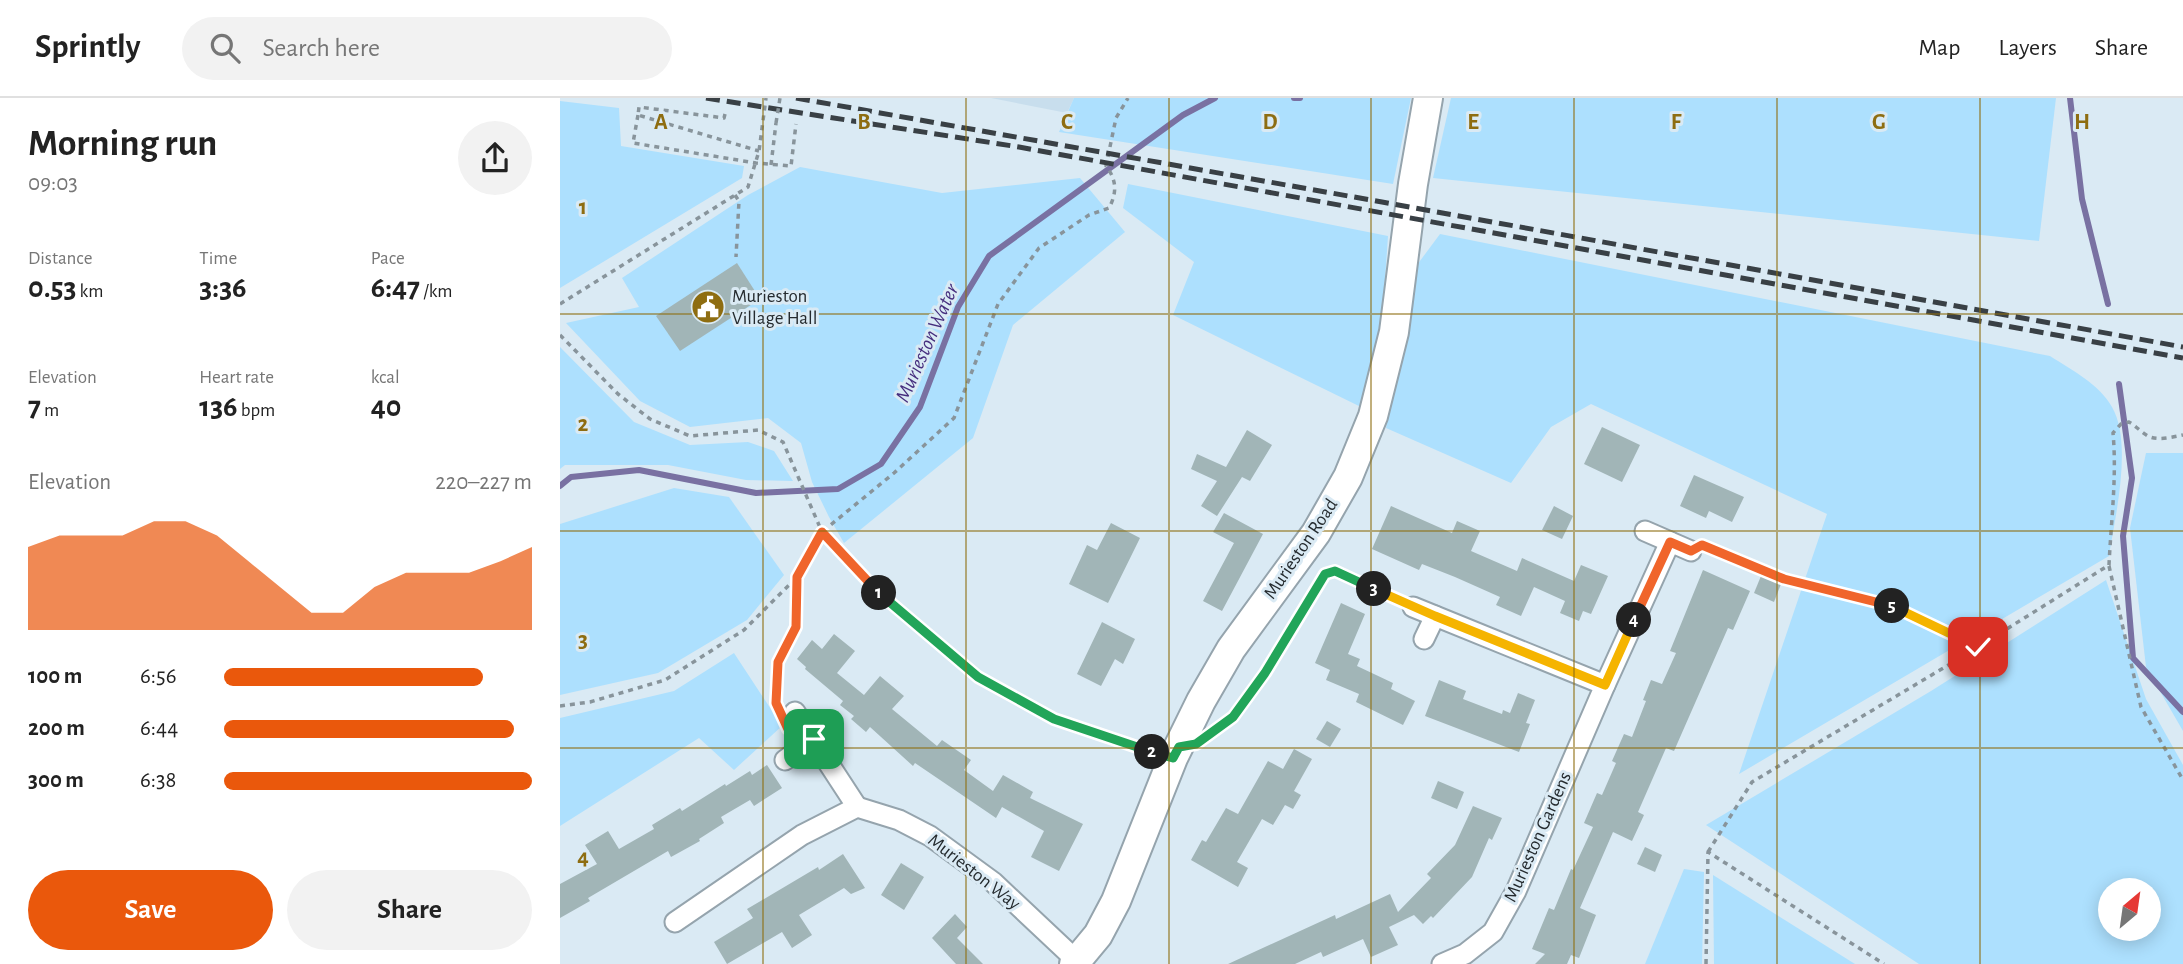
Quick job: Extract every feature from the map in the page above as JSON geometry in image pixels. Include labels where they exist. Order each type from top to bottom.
[{"type":"street","name":"Murieston Road","points":[[1075,963],[1097,935],[1116,901],[1176,752],[1231,649],[1316,533],[1348,477],[1373,416],[1394,332],[1413,184],[1428,98]]},
{"type":"street","points":[[1645,531],[1691,551]]},
{"type":"street","name":"Murieston Gardens","points":[[1442,964],[1465,954],[1493,932],[1516,891],[1670,542]]},
{"type":"street","points":[[1413,607],[1605,685]]},
{"type":"street","points":[[1424,639],[1435,616]]},
{"type":"street","points":[[675,922],[802,835],[857,807],[814,739],[789,714]]},
{"type":"street","points":[[785,760],[814,739]]},
{"type":"street","name":"Murieston Way","points":[[857,807],[899,820],[930,836],[993,882],[1075,963]]},
{"type":"path","points":[[560,304],[748,187],[759,151],[766,98]]},
{"type":"path","points":[[771,164],[779,98]]},
{"type":"path","points":[[560,706],[590,702],[665,680],[744,630],[797,577],[822,532],[894,473],[954,418],[998,304],[1039,248],[1089,215],[1109,208],[1115,196],[1114,176],[1106,166],[1115,118],[1128,98]]},
{"type":"path","points":[[724,114],[724,118],[639,107],[633,143],[791,166],[796,124]]},
{"type":"path","points":[[638,115],[759,151]]},
{"type":"path","points":[[735,195],[739,201],[736,257]]},
{"type":"path","points":[[560,335],[618,394],[650,419],[690,436],[758,430],[783,442],[822,532],[886,600],[978,677],[1054,719],[1176,752],[1196,744],[1233,717],[1265,673],[1325,574],[1335,571],[1413,607]]},
{"type":"path","points":[[2183,435],[2150,437],[2129,422],[2121,424],[2113,433],[2116,462],[2109,565],[2141,707],[2183,780]]},
{"type":"path","points":[[1691,551],[1702,545],[1784,579],[1898,608],[1978,647]]},
{"type":"path","points":[[1706,964],[1708,852],[1752,782],[2109,565]]},
{"type":"path","points":[[789,714],[776,703],[778,662],[796,627],[797,577]]},
{"type":"path","points":[[1708,852],[1884,964]]},
{"type":"shaded area","points":[[991,98],[1074,98],[1067,113]]},
{"type":"shaded area","points":[[1074,98],[1411,98],[1393,184],[1059,132]]},
{"type":"shaded area","points":[[1451,98],[2056,98],[2039,241],[1433,178]]},
{"type":"shaded area","points":[[560,101],[619,108],[621,146],[744,166],[742,178],[560,288]]},
{"type":"shaded area","points":[[800,167],[942,193],[1080,178],[1125,232],[1013,325],[973,438],[844,543],[812,482],[801,443],[768,418],[690,427],[640,401],[566,323],[639,307],[622,278],[748,195]]},
{"type":"shaded area","points":[[1128,184],[1388,236],[1383,310],[1363,408],[1173,315],[1194,262],[1123,208]]},
{"type":"shaded area","points":[[1440,234],[2050,356],[2100,391],[2112,407],[2118,422],[2121,480],[2109,556],[1739,774],[1827,514],[1591,404],[1551,427],[1511,483],[1386,428],[1414,269]]},
{"type":"shaded area","points":[[560,347],[634,422],[690,445],[748,442],[774,451],[793,481],[746,480],[668,465],[565,465],[560,469]]},
{"type":"shaded area","points":[[2146,453],[2183,453],[2183,731],[2146,667],[2130,528]]},
{"type":"shaded area","points":[[674,488],[729,497],[784,575],[747,620],[658,673],[560,695],[560,524]]},
{"type":"shaded area","points":[[2106,580],[2146,699],[2183,765],[2183,964],[1919,964],[1706,825],[1931,691]]},
{"type":"shaded area","points":[[734,653],[782,726],[734,770],[699,738],[560,826],[560,718],[674,691]]},
{"type":"shaded area","points":[[1684,869],[1704,872],[1702,964],[1645,964]]},
{"type":"shaded area","points":[[1713,875],[1855,964],[1714,964]]},
{"type":"building","name":"Murieston Village Hall","points":[[737,263],[760,299],[680,351],[656,316]]},
{"type":"building","points":[[1602,427],[1640,445],[1622,482],[1584,464]]},
{"type":"building","points":[[1247,430],[1272,445],[1250,481],[1242,477],[1217,516],[1201,506],[1217,481],[1191,469],[1197,454],[1226,467]]},
{"type":"building","points":[[1694,475],[1744,497],[1732,522],[1709,511],[1706,518],[1680,506]]},
{"type":"building","points":[[1391,506],[1452,533],[1457,521],[1480,531],[1471,551],[1517,571],[1522,558],[1574,581],[1581,565],[1608,576],[1591,614],[1583,611],[1579,621],[1560,613],[1565,601],[1534,587],[1521,616],[1496,605],[1500,597],[1422,564],[1419,570],[1372,549]]},
{"type":"building","points":[[1554,506],[1573,516],[1562,539],[1542,530]]},
{"type":"building","points":[[1224,513],[1263,534],[1222,611],[1203,601],[1234,543],[1213,532]]},
{"type":"building","points":[[1111,523],[1140,538],[1108,603],[1069,584],[1087,545],[1097,550]]},
{"type":"building","points":[[1703,570],[1750,591],[1733,630],[1728,628],[1674,751],[1666,748],[1638,812],[1644,815],[1632,841],[1613,832],[1580,908],[1596,915],[1579,958],[1571,955],[1567,964],[1535,964],[1545,954],[1532,949],[1549,908],[1554,910],[1593,827],[1584,823],[1597,793],[1602,795],[1616,763],[1612,761],[1624,734],[1632,737],[1651,680],[1662,684],[1676,653],[1670,651]]},
{"type":"building","points":[[1761,576],[1781,584],[1774,602],[1754,593]]},
{"type":"building","points":[[1341,603],[1365,614],[1348,654],[1360,659],[1357,666],[1393,683],[1391,689],[1415,701],[1403,725],[1356,702],[1359,694],[1326,680],[1330,670],[1315,663]]},
{"type":"building","points":[[1102,622],[1135,639],[1123,664],[1115,659],[1101,686],[1077,674]]},
{"type":"building","points":[[834,634],[855,651],[837,673],[864,695],[880,676],[904,696],[892,709],[937,746],[942,740],[971,760],[964,770],[993,791],[1003,775],[1033,792],[1030,798],[1083,824],[1059,871],[1031,857],[1044,831],[1002,807],[996,818],[915,763],[913,766],[870,727],[866,732],[851,719],[854,716],[840,705],[843,701],[797,659],[812,640],[822,649]]},
{"type":"building","points":[[1439,680],[1466,691],[1463,699],[1502,714],[1503,710],[1510,713],[1518,693],[1535,700],[1526,723],[1530,724],[1519,752],[1425,716]]},
{"type":"building","points":[[1327,721],[1341,729],[1330,747],[1316,739]]},
{"type":"building","points":[[1294,749],[1312,759],[1294,791],[1301,795],[1293,809],[1285,805],[1273,825],[1262,819],[1237,862],[1248,868],[1238,887],[1191,860],[1202,840],[1206,842],[1226,808],[1238,814],[1268,761],[1283,769]]},
{"type":"building","points":[[767,765],[782,788],[754,806],[750,800],[721,817],[724,823],[699,839],[700,841],[671,857],[668,851],[588,898],[590,901],[560,918],[560,884],[597,864],[585,845],[608,831],[619,849],[654,829],[652,825],[680,808],[682,811],[725,784],[726,786],[750,771],[752,775]]},
{"type":"building","points":[[1438,781],[1464,792],[1457,809],[1431,798]]},
{"type":"building","points":[[1473,806],[1502,818],[1492,840],[1489,838],[1472,877],[1433,918],[1431,916],[1423,924],[1414,915],[1389,927],[1398,945],[1371,957],[1363,939],[1323,957],[1321,952],[1295,964],[1228,964],[1335,915],[1336,919],[1390,894],[1398,912],[1431,878],[1427,874],[1455,845]]},
{"type":"building","points":[[1645,847],[1662,855],[1655,872],[1637,864]]},
{"type":"building","points":[[843,854],[865,888],[851,894],[844,888],[799,915],[812,935],[792,948],[782,932],[727,964],[714,942],[753,918],[747,909]]},
{"type":"building","points":[[901,863],[924,877],[904,910],[881,895]]},
{"type":"building","points":[[955,914],[967,927],[957,938],[983,964],[956,964],[932,938]]},
{"type":"waterway","name":"Murieston Water","points":[[560,486],[571,477],[639,470],[756,493],[838,489],[881,464],[920,407],[958,307],[989,256],[1183,115],[1215,98]]},
{"type":"waterway","name":"Murieston Water","points":[[1294,98],[1300,98]]},
{"type":"waterway","points":[[2070,98],[2082,199],[2108,304]]},
{"type":"waterway","points":[[2119,384],[2132,478],[2123,536],[2133,658],[2183,712]]},
{"type":"railway","points":[[706,98],[1019,147],[2183,358]]},
{"type":"railway","points":[[796,98],[2183,347]]},
{"type":"place","name":"Murieston Village Hall","points":[[708,307]]},
{"type":"route","points":[[814,739],[788,729],[776,703],[778,662],[796,627],[797,577],[822,532],[886,600],[978,677],[1054,719],[1173,758],[1179,747],[1196,744],[1233,717],[1265,673],[1325,574],[1335,571],[1435,616],[1605,685],[1670,542],[1691,551],[1702,545],[1784,579],[1898,608],[1978,647]]}]
